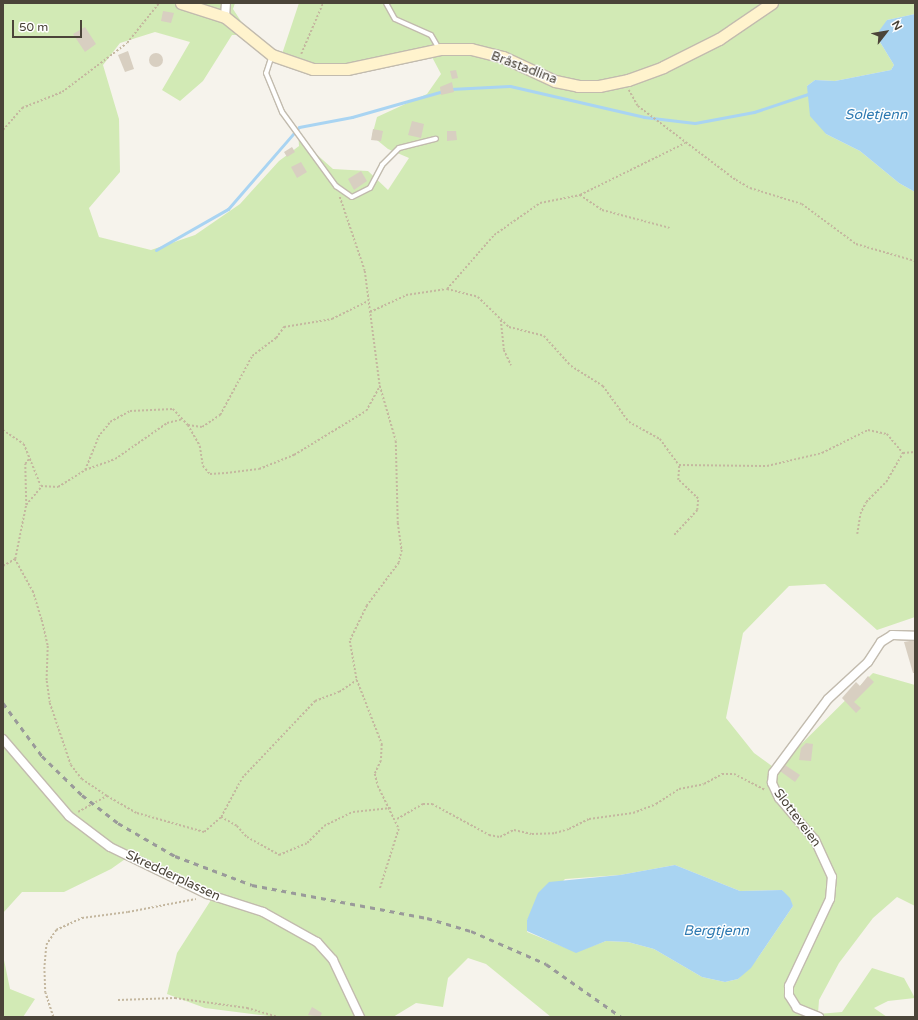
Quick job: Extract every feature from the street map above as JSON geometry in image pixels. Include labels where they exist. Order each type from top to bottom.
[{"type":"main road","name":"Bråstadlina","points":[[181,3],[225,17],[272,54],[297,65],[347,69],[440,49],[471,49],[503,57],[555,81],[578,86],[599,86],[628,80],[707,46],[772,3]]},
{"type":"street","points":[[225,17],[226,3]]},
{"type":"street","name":"Slotteveien","points":[[819,1017],[797,1008],[789,995],[789,986],[830,899],[832,877],[818,845],[774,790],[773,773],[790,746],[828,699],[868,662],[880,642],[892,635],[915,636]]},
{"type":"street","name":"Skredderplassen","points":[[3,739],[69,816],[110,847],[207,894],[263,912],[317,942],[333,960],[360,1017]]},
{"type":"lane","points":[[386,3],[395,19],[431,35],[440,49]]},
{"type":"lane","points":[[272,54],[266,73],[282,112],[336,186],[352,197],[359,196],[370,188],[382,165],[399,148],[436,139]]},
{"type":"path","points":[[3,130],[22,108],[62,92],[128,43],[159,3]]},
{"type":"path","points":[[297,65],[323,3]]},
{"type":"path","points":[[628,80],[630,93],[638,106],[686,143],[750,188],[802,204],[856,244],[915,261]]},
{"type":"path","points":[[447,289],[494,235],[540,203],[580,195],[686,143]]},
{"type":"path","points":[[336,186],[365,271],[380,386],[396,441],[398,523],[402,550],[399,563],[354,627],[350,641],[357,680],[382,744],[381,761],[375,774],[397,819],[399,829],[396,845],[380,889]]},
{"type":"path","points":[[580,195],[602,210],[670,228]]},
{"type":"path","points":[[370,312],[406,295],[447,289],[478,297],[509,327],[544,336],[572,366],[603,386],[629,422],[660,439],[679,465],[678,480],[698,499],[697,510],[674,535]]},
{"type":"path","points":[[188,425],[202,427],[220,415],[252,356],[276,338],[284,327],[332,319],[368,301]]},
{"type":"path","points":[[501,320],[504,350],[511,366]]},
{"type":"path","points":[[85,470],[98,437],[110,422],[130,411],[173,410],[183,418],[188,425],[200,446],[203,466],[210,474],[259,469],[294,455],[343,427],[366,411],[380,386]]},
{"type":"path","points":[[42,486],[58,487],[85,470],[115,458],[167,423],[183,418]]},
{"type":"path","points":[[3,430],[24,444],[29,459],[42,486]]},
{"type":"path","points":[[679,465],[766,466],[822,453],[868,430],[887,434],[903,453]]},
{"type":"path","points":[[903,453],[915,452]]},
{"type":"path","points":[[857,534],[860,514],[866,502],[886,482],[903,453]]},
{"type":"path","points":[[29,459],[25,464],[26,505],[15,559],[33,591],[42,620],[48,646],[47,681],[50,703],[66,751],[82,779],[107,796],[137,813],[204,832],[221,817],[242,778],[315,701],[338,692],[357,680]]},
{"type":"path","points":[[26,505],[42,486]]},
{"type":"path","points":[[3,566],[15,559]]},
{"type":"path","points":[[397,819],[423,804],[432,804],[489,835],[500,837],[514,830],[532,834],[555,833],[569,829],[589,819],[633,813],[656,804],[679,789],[704,784],[722,774],[734,774],[760,790],[774,790]]},
{"type":"path","points":[[69,816],[107,796]]},
{"type":"path","points":[[221,817],[237,826],[247,837],[279,855],[307,843],[324,826],[353,812],[391,808]]},
{"type":"path","points":[[53,1017],[45,993],[44,969],[46,945],[56,930],[82,918],[185,902],[207,894]]},
{"type":"path","points":[[118,1000],[175,998],[247,1008],[278,1017]]},
{"type":"green space","points":[[3,3],[235,3],[233,9],[250,35],[232,35],[203,81],[180,101],[162,90],[190,42],[155,32],[120,43],[103,65],[119,119],[120,172],[89,208],[99,237],[151,250],[195,235],[240,204],[279,161],[299,146],[298,130],[305,144],[333,169],[368,171],[388,190],[409,158],[388,149],[372,136],[377,117],[427,94],[441,74],[432,57],[321,66],[281,57],[299,3],[915,3],[915,14],[887,20],[880,42],[894,65],[891,70],[835,81],[815,80],[807,86],[826,134],[860,151],[899,183],[915,192],[915,617],[877,630],[825,584],[789,586],[743,633],[726,718],[754,753],[776,769],[873,673],[915,685],[915,906],[897,897],[873,918],[839,963],[819,1000],[818,1014],[842,1012],[872,968],[904,978],[915,998],[888,1001],[874,1008],[887,1017],[551,1017],[486,964],[468,958],[448,978],[443,1007],[416,1003],[393,1017],[277,1017],[205,1008],[167,994],[177,953],[211,900],[179,879],[128,857],[111,869],[64,892],[22,892],[3,913]],"holes":[[[675,865],[740,891],[782,890],[793,906],[757,959],[738,979],[725,982],[702,977],[654,949],[628,942],[606,941],[576,952],[527,932],[527,920],[565,879],[620,875]]]},
{"type":"green space","points":[[3,955],[10,989],[35,999],[23,1017],[3,1017]]},
{"type":"water","name":"Soletjenn","points":[[915,14],[915,192],[899,183],[860,151],[826,134],[810,116],[807,86],[815,80],[835,81],[891,70],[894,65],[880,42],[879,31],[887,20]]},
{"type":"water","name":"Bergtjenn","points":[[675,865],[740,891],[782,890],[790,898],[793,906],[751,968],[738,979],[725,982],[702,977],[654,949],[628,942],[606,941],[576,953],[527,931],[527,920],[538,893],[549,882],[620,875]]},
{"type":"building","points":[[163,11],[174,13],[171,23],[161,21]]},
{"type":"building","points":[[85,27],[96,44],[85,52],[73,34]]},
{"type":"building","points":[[128,51],[134,69],[125,72],[118,55]]},
{"type":"building","points":[[156,53],[161,55],[163,60],[161,65],[156,67],[151,65],[149,60],[151,55]]},
{"type":"building","points":[[456,70],[458,78],[452,79],[450,71]]},
{"type":"building","points":[[452,82],[454,92],[441,95],[440,87]]},
{"type":"building","points":[[412,121],[424,124],[421,138],[408,135]]},
{"type":"building","points":[[373,129],[383,131],[381,141],[371,140]]},
{"type":"building","points":[[447,131],[456,131],[457,140],[447,141]]},
{"type":"building","points":[[292,147],[295,152],[287,157],[284,152]]},
{"type":"building","points":[[301,162],[307,172],[297,178],[291,167]]},
{"type":"building","points":[[361,171],[367,181],[354,190],[348,179]]},
{"type":"building","points":[[915,640],[915,673],[913,673],[904,642]]},
{"type":"building","points":[[868,676],[874,682],[854,702],[861,708],[856,713],[842,698],[856,682],[860,686]]},
{"type":"building","points":[[806,743],[813,744],[811,761],[799,760],[801,748]]},
{"type":"building","points":[[785,765],[800,775],[795,782],[780,771]]},
{"type":"building","points":[[312,1007],[322,1013],[320,1017],[308,1015]]},
{"type":"waterway","points":[[450,89],[510,86],[644,117],[695,123],[754,112],[808,94]]},
{"type":"waterway","points":[[156,250],[228,209],[299,127],[352,117],[443,91]]},
{"type":"railway","points":[[3,703],[42,756],[82,795],[118,823],[175,856],[252,885],[427,918],[471,931],[546,964],[621,1017]]}]
